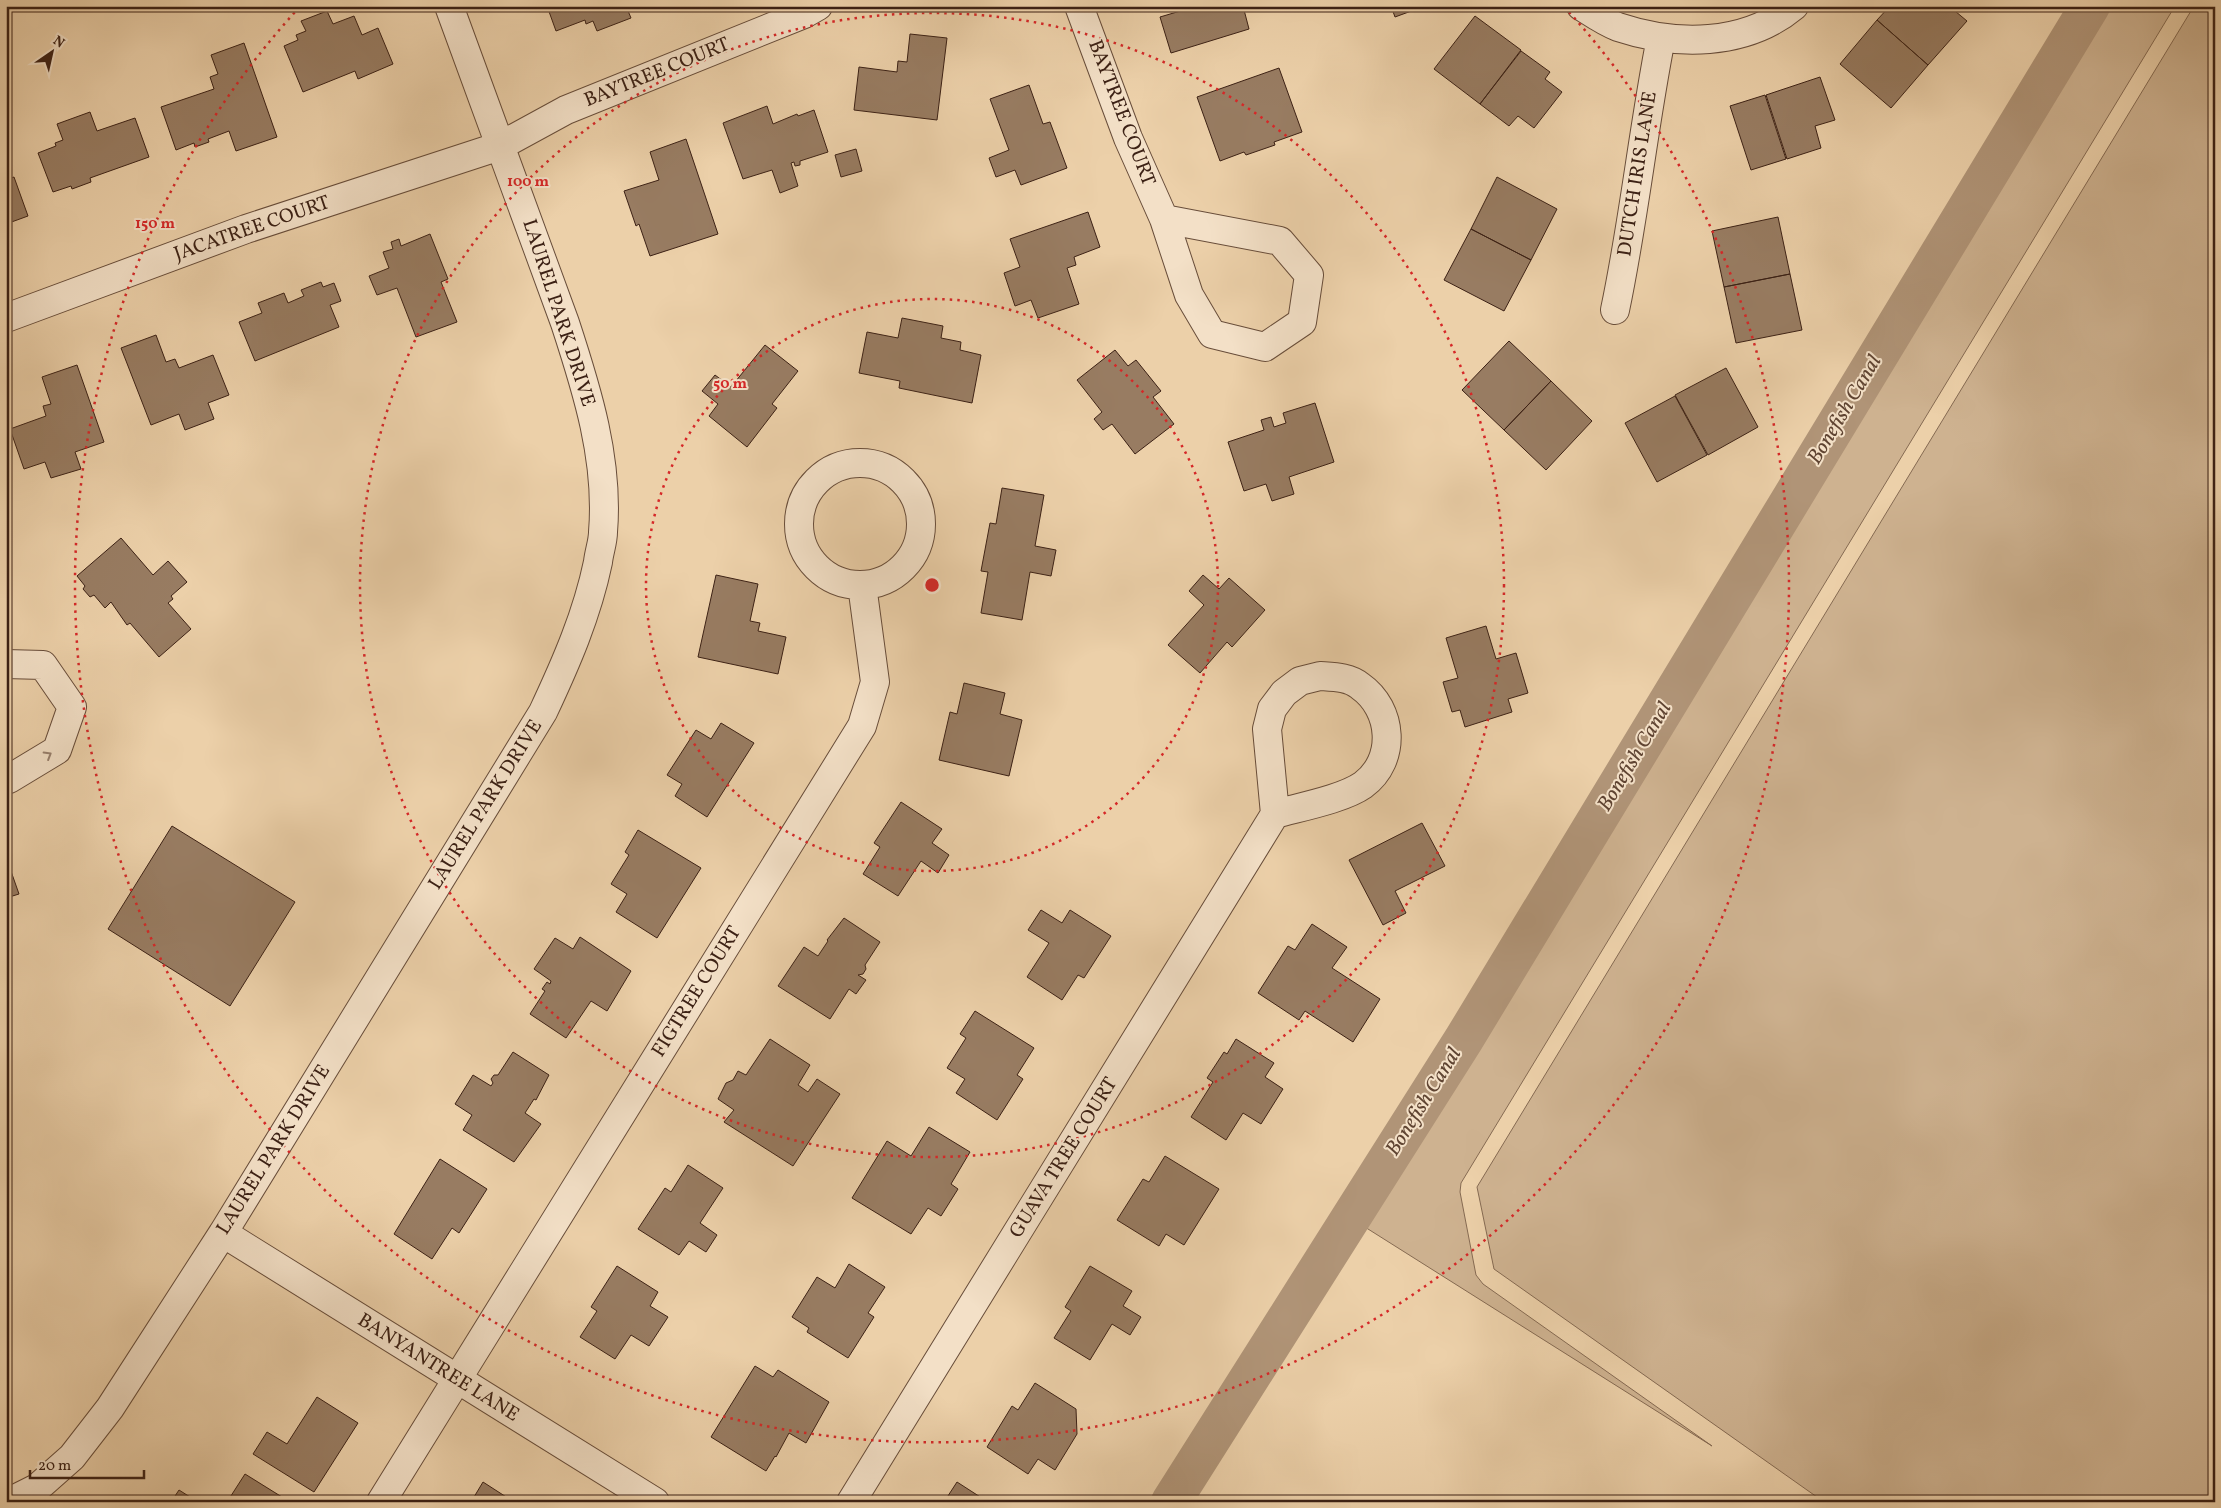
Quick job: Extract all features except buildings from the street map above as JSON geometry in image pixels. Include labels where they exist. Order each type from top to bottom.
[{"type":"street","name":"LAUREL PARK DRIVE","points":[[9,1502],[37,1488],[72,1457],[110,1408],[222,1234],[543,712],[570,654],[591,594],[603,532],[603,483],[596,432],[582,374],[566,323],[449,6]]},
{"type":"street","name":"BAYTREE COURT","points":[[500,146],[566,110],[804,14],[818,6]]},
{"type":"street","name":"BAYTREE COURT","points":[[1079,6],[1128,138],[1164,219],[1189,295],[1212,334],[1265,347],[1302,322],[1309,275],[1280,241],[1164,219]]},
{"type":"street","points":[[1580,6],[1616,26],[1661,38],[1706,40],[1751,32],[1794,6]]},
{"type":"street","name":"DUTCH IRIS LANE","points":[[1615,310],[1628,247],[1648,104],[1661,38]]},
{"type":"street","name":"JACATREE COURT","points":[[6,318],[246,230],[500,146]]},
{"type":"street","points":[[856,462],[875,464],[893,472],[908,485],[918,501],[922,520],[920,540],[912,558],[899,572],[881,582],[862,585],[841,582],[823,572],[808,557],[800,537],[799,516],[805,496],[818,479],[835,467],[856,462]]},
{"type":"street","name":"FIGTREE COURT","points":[[381,1502],[862,726],[875,682],[862,585]]},
{"type":"street","points":[[6,664],[43,665],[72,707],[57,750],[9,779],[6,778]]},
{"type":"street","points":[[1320,676],[1340,677],[1359,685],[1374,698],[1383,715],[1388,734],[1385,753],[1377,771],[1363,784],[1346,793],[1275,814],[1266,729],[1272,710],[1284,693],[1300,681],[1320,676]]},
{"type":"street","name":"GUAVA TREE COURT","points":[[851,1502],[1275,814]]},
{"type":"street","name":"BANYANTREE LANE","points":[[222,1234],[655,1502]]},
{"type":"shaded area","points":[[2107,6],[2175,6],[1461,1183],[1460,1192],[1476,1275],[1483,1284],[1712,1446],[1349,1217],[1633,758]]},
{"type":"shaded area","points":[[2194,6],[2215,6],[2215,1502],[1824,1502],[1494,1269],[1477,1187]]},
{"type":"waterway","name":"Bonefish Canal","points":[[1171,1502],[1464,1039],[2090,6]]}]
